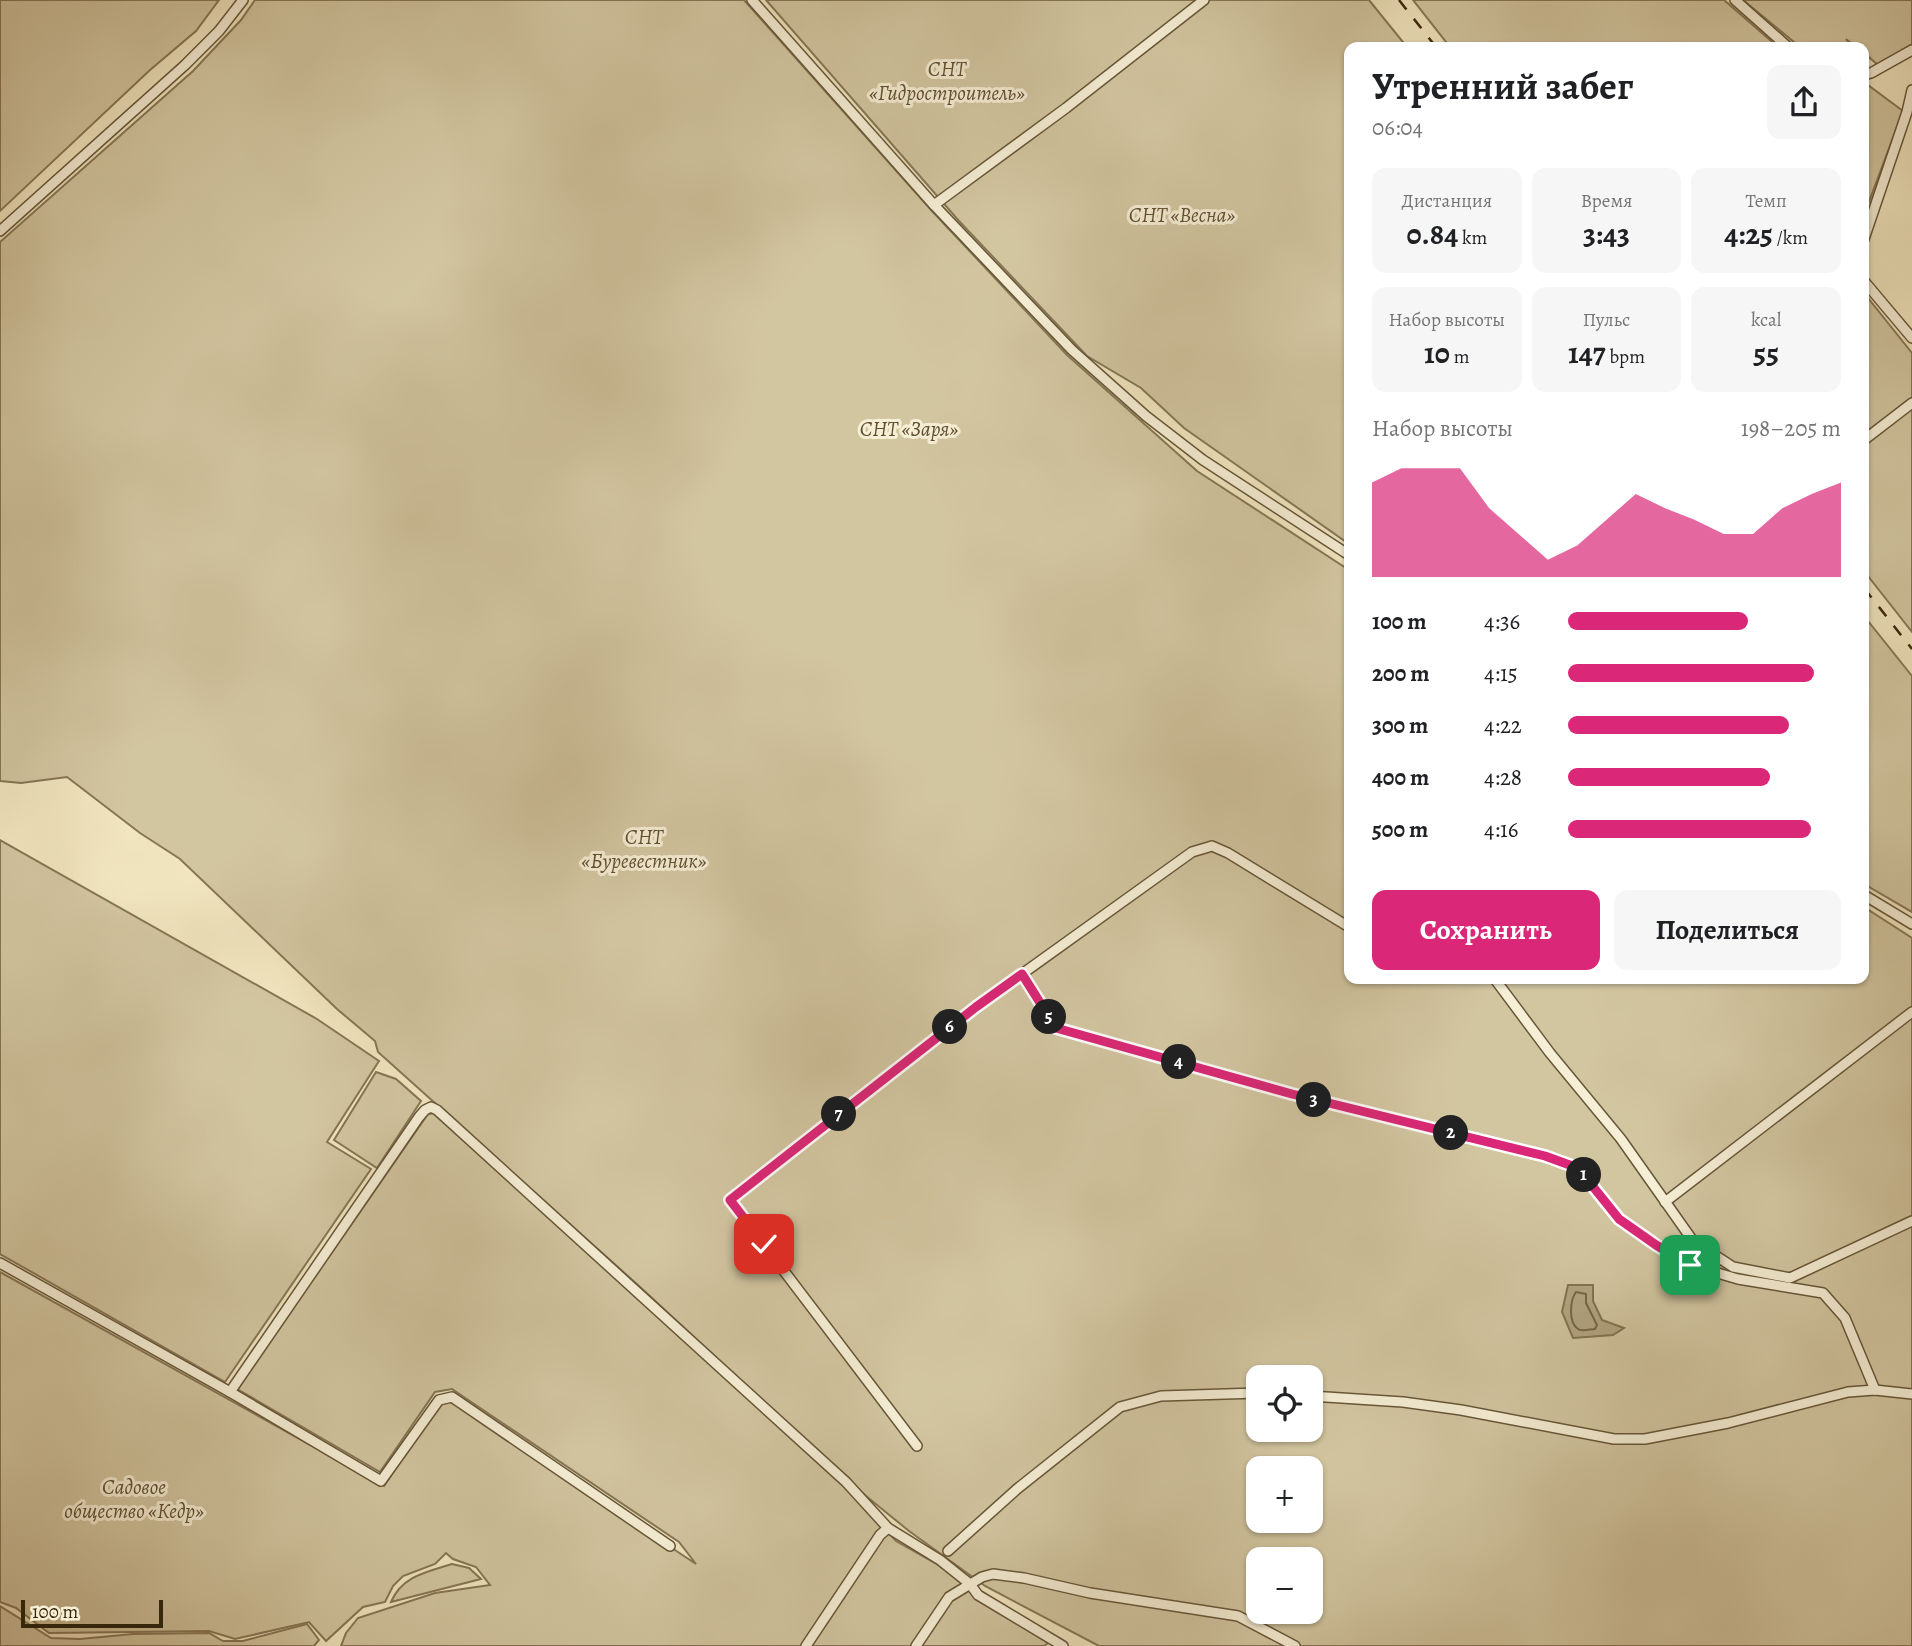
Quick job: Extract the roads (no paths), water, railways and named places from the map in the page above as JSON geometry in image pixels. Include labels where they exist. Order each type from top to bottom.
[{"type":"street","points":[[0,231],[185,65],[219,31],[243,0]]},
{"type":"street","points":[[752,0],[934,205],[1072,349],[1146,416],[1203,460],[1344,552]]},
{"type":"street","points":[[934,205],[1066,108],[1204,0]]},
{"type":"street","points":[[1735,0],[1782,42]]},
{"type":"street","points":[[1869,74],[1912,50]]},
{"type":"street","points":[[1869,224],[1912,90]]},
{"type":"street","points":[[1869,287],[1912,338]]},
{"type":"street","points":[[1869,436],[1912,403]]},
{"type":"street","points":[[918,1446],[730,1200],[976,1007],[1192,852],[1212,846],[1228,853],[1344,924]]},
{"type":"street","points":[[1869,898],[1912,924]]},
{"type":"street","points":[[1022,974],[1056,1028],[1292,1094],[1545,1156],[1578,1168],[1619,1219],[1690,1265],[1738,1279],[1823,1293],[1845,1318],[1875,1390]]},
{"type":"street","points":[[1498,984],[1550,1053],[1621,1139],[1693,1241],[1733,1267],[1790,1278],[1912,1221]]},
{"type":"street","points":[[1665,1202],[1912,1012]]},
{"type":"street","points":[[230,1392],[419,1117],[431,1107],[846,1482],[888,1528],[940,1560],[970,1584],[978,1594],[1063,1646]]},
{"type":"street","points":[[0,1264],[230,1392],[381,1481],[439,1400],[452,1397],[670,1546]]},
{"type":"street","points":[[1323,1397],[1403,1402],[1461,1410],[1614,1439],[1645,1439],[1728,1423],[1848,1392],[1875,1390],[1912,1394]]},
{"type":"street","points":[[948,1551],[1008,1497],[1120,1407],[1161,1396],[1246,1393]]},
{"type":"street","points":[[806,1646],[880,1535],[888,1528]]},
{"type":"street","points":[[916,1646],[949,1597],[982,1577],[993,1574],[1090,1593],[1238,1616],[1295,1646]]},
{"type":"water","points":[[1568,1285],[1593,1285],[1593,1301],[1602,1320],[1624,1328],[1613,1335],[1573,1338],[1562,1312]]},
{"type":"railway","points":[[1399,0],[1432,42]]},
{"type":"railway","points":[[1869,594],[1912,649]]},
{"type":"park label","name":"СНТ «Гидростроитель»","points":[[947,81]]},
{"type":"park label","name":"СНТ «Весна»","points":[[1182,215]]},
{"type":"park label","name":"СНТ «Заря»","points":[[909,429]]},
{"type":"park label","name":"СНТ «Буревестник»","points":[[644,849]]},
{"type":"park label","name":"Садовое общество «Кедр»","points":[[134,1499]]}]
